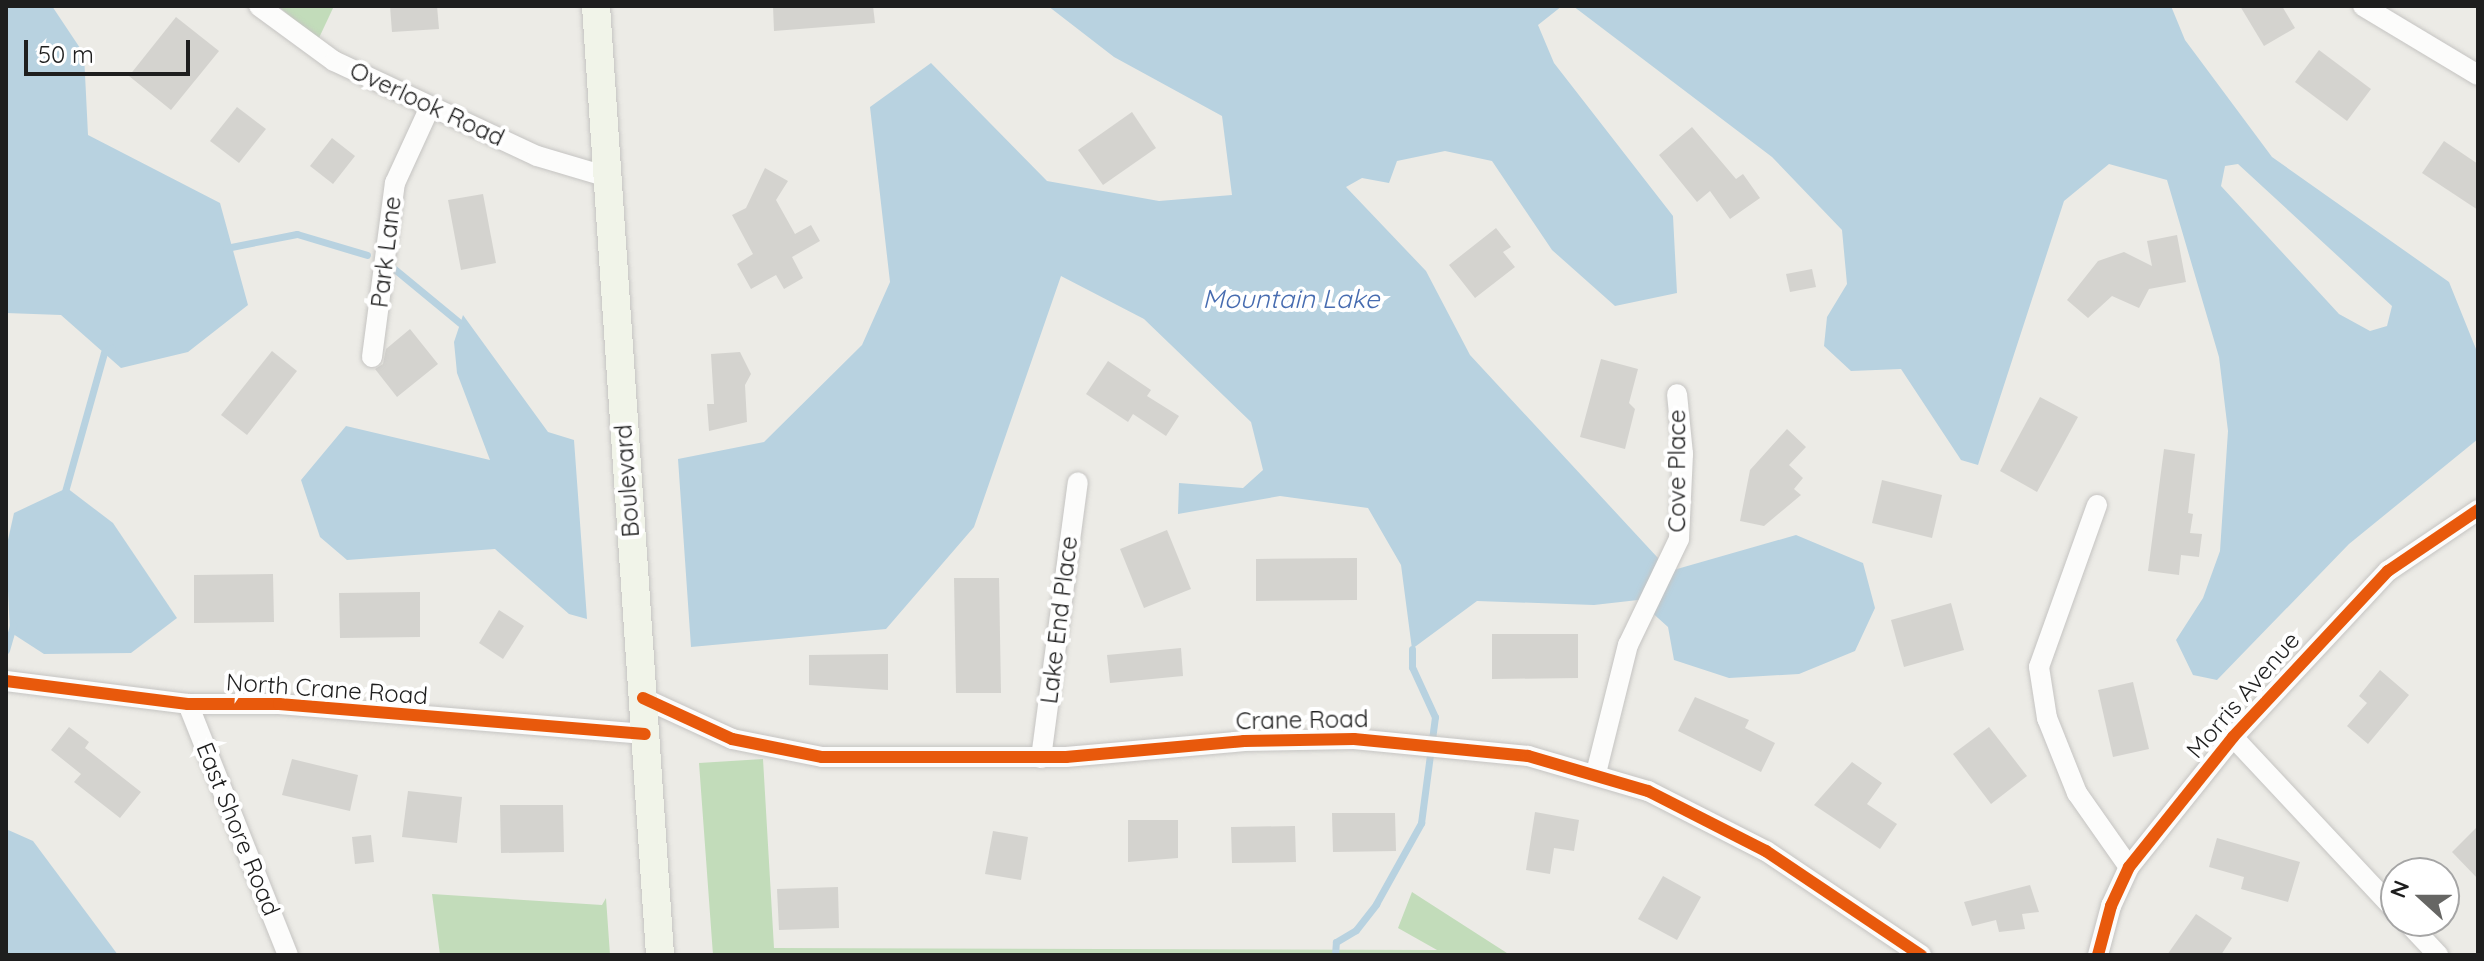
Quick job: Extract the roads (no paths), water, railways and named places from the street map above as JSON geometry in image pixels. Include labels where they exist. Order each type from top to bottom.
[{"type":"main road","name":"Boulevard","points":[[596,6],[660,955]]},
{"type":"street","name":"Overlook Road","points":[[259,6],[334,61],[537,156],[608,177]]},
{"type":"street","points":[[2363,6],[2478,75]]},
{"type":"street","name":"Park Lane","points":[[372,357],[395,183],[430,107]]},
{"type":"street","name":"Cove Place","points":[[1596,773],[1633,632],[1671,564],[1682,491],[1677,394]]},
{"type":"street","name":"Lake End Place","points":[[1041,758],[1078,482]]},
{"type":"street","points":[[2097,505],[2039,667],[2047,718],[2077,793],[2129,867]]},
{"type":"street","name":"Morris Avenue","points":[[2098,955],[2111,906],[2129,867],[2233,737],[2388,571],[2478,510]]},
{"type":"street","name":"North Crane Road","points":[[6,681],[188,704],[279,704],[645,734]]},
{"type":"street","name":"Crane Road","points":[[643,698],[732,739],[809,755],[914,761],[1041,758],[1244,741],[1425,743],[1528,756],[1596,773],[1648,791],[1766,851],[1921,955]]},
{"type":"street","name":"East Shore Road","points":[[188,704],[288,955]]},
{"type":"street","points":[[2233,737],[2380,894]]},
{"type":"street","points":[[2421,937],[2438,955]]},
{"type":"water","points":[[6,6],[52,6],[84,54],[88,135],[220,203],[248,305],[188,352],[121,368],[61,315],[6,313]]},
{"type":"water","name":"Mountain Lake","points":[[1048,6],[1562,6],[1538,25],[1554,63],[1673,216],[1677,293],[1615,306],[1552,250],[1492,161],[1445,151],[1397,161],[1389,183],[1362,178],[1346,187],[1426,271],[1470,355],[1670,571],[1796,535],[1863,563],[1875,608],[1855,651],[1799,674],[1729,678],[1674,660],[1668,627],[1638,600],[1594,605],[1477,601],[1412,649],[1401,565],[1368,508],[1280,496],[1178,514],[1179,483],[1243,488],[1263,470],[1251,422],[1144,319],[1061,276],[974,527],[886,629],[691,647],[678,459],[764,442],[862,345],[890,282],[870,107],[931,63],[1047,181],[1159,201],[1232,195],[1222,116],[1114,57]]},
{"type":"water","points":[[1573,6],[2171,6],[2185,40],[2272,157],[2449,282],[2478,354],[2478,439],[2349,544],[2217,680],[2193,675],[2176,640],[2203,598],[2220,551],[2228,431],[2219,357],[2167,180],[2109,164],[2064,201],[1978,465],[1961,460],[1901,369],[1851,371],[1824,346],[1827,317],[1847,284],[1842,230],[1772,157]],"holes":[[[2238,164],[2392,306],[2387,326],[2370,331],[2339,314],[2221,186],[2225,166]]]},
{"type":"water","points":[[463,315],[548,432],[574,440],[587,619],[569,614],[495,549],[347,560],[320,537],[301,480],[346,426],[490,460],[457,373],[454,342]]},
{"type":"water","points":[[67,488],[113,523],[177,618],[131,653],[44,654],[10,632],[6,549],[14,513]]},
{"type":"water","points":[[6,829],[33,841],[118,955],[6,955]]},
{"type":"waterway","points":[[226,248],[297,234],[367,255]]},
{"type":"waterway","points":[[392,267],[460,323]]},
{"type":"waterway","points":[[64,495],[104,353],[111,348]]},
{"type":"waterway","points":[[6,650],[13,625]]},
{"type":"waterway","points":[[1335,955],[1336,942],[1356,930],[1376,904],[1421,823],[1435,717],[1412,667],[1412,649]]}]
